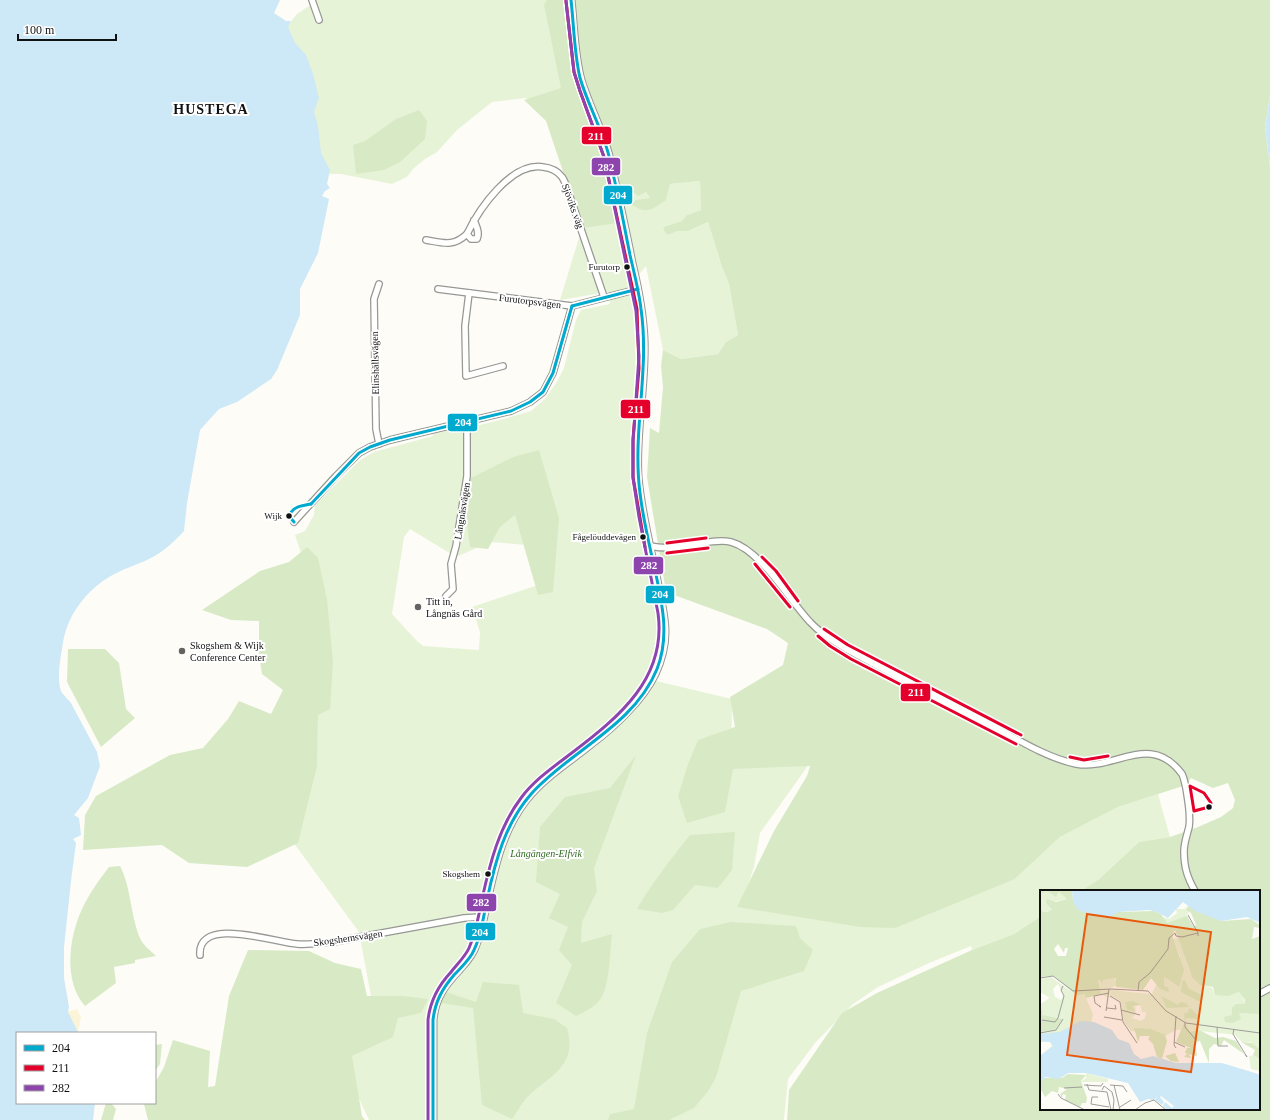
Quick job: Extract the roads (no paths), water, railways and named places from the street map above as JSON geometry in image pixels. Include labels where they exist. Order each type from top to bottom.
[{"type":"street","points":[[312,0],[319,20]]},
{"type":"street","points":[[433,1120],[433,1020],[436,1004],[439,995],[473,953],[484,918],[492,880],[503,842],[511,824],[520,808],[543,781],[610,728],[643,693],[654,675],[662,657],[665,632],[661,601],[638,477],[638,439],[644,381],[642,308],[604,136],[586,93],[579,69],[571,0]]},
{"type":"street","name":"Sjöviks väg","points":[[467,234],[482,207],[499,187],[510,178],[523,170],[533,167],[553,169],[562,177],[568,191],[604,297]]},
{"type":"street","points":[[426,240],[448,244],[454,243],[467,234],[471,239],[477,239],[478,230],[474,220]]},
{"type":"street","name":"Elinshällsvägen","points":[[378,444],[376,429],[374,299],[379,284]]},
{"type":"street","name":"Furutorpsvägen","points":[[438,289],[572,306],[638,289]]},
{"type":"street","points":[[469,293],[466,326],[466,376],[503,366]]},
{"type":"street","points":[[294,522],[359,453],[378,444],[511,411],[530,402],[543,392],[553,373],[572,306]]},
{"type":"street","name":"Långnäsvägen","points":[[446,596],[453,589],[451,564],[456,546],[467,476],[467,422]]},
{"type":"street","points":[[650,546],[666,548],[724,541],[738,544],[752,554],[764,567],[809,622],[825,636],[846,650],[1026,744],[1066,762],[1084,765],[1110,761],[1135,754],[1148,753],[1163,757],[1183,775],[1190,817],[1184,849],[1184,864],[1195,890]]},
{"type":"street","name":"Skogshemsvägen","points":[[200,955],[201,946],[205,940],[218,933],[249,935],[296,944],[316,944],[464,918],[484,918]]},
{"type":"street","points":[[1260,993],[1270,988]]},
{"type":"water","points":[[0,0],[280,0],[274,13],[286,21],[291,21],[288,27],[295,43],[306,55],[313,74],[319,98],[314,112],[318,126],[321,153],[330,170],[327,184],[330,188],[325,191],[322,196],[329,199],[318,253],[300,289],[300,315],[277,370],[271,379],[237,402],[219,409],[200,430],[187,503],[184,531],[169,546],[155,556],[124,569],[103,581],[86,596],[72,615],[66,629],[60,659],[59,673],[61,690],[71,703],[97,752],[100,766],[88,798],[74,815],[79,818],[81,835],[73,839],[76,843],[64,947],[64,978],[69,1007],[68,1012],[78,1032],[16,1032],[16,1104],[95,1104],[93,1120],[0,1120]]},
{"type":"water","points":[[1270,95],[1270,167],[1265,127]]},
{"type":"place","name":"Furutorp","points":[[627,267]]},
{"type":"place","name":"Wijk","points":[[289,516]]},
{"type":"place","name":"Fågelöuddevägen","points":[[643,537]]},
{"type":"place","name":"Titt in, Långnäs Gård","points":[[418,607]]},
{"type":"place","name":"Skogshem & Wijk Conference Center","points":[[182,651]]},
{"type":"place","name":"Skogshem","points":[[488,874]]},
{"type":"district","name":"HUSTEGA","points":[[211,109]]},
{"type":"park label","name":"Långängen-Elfvik","points":[[546,853]]}]
